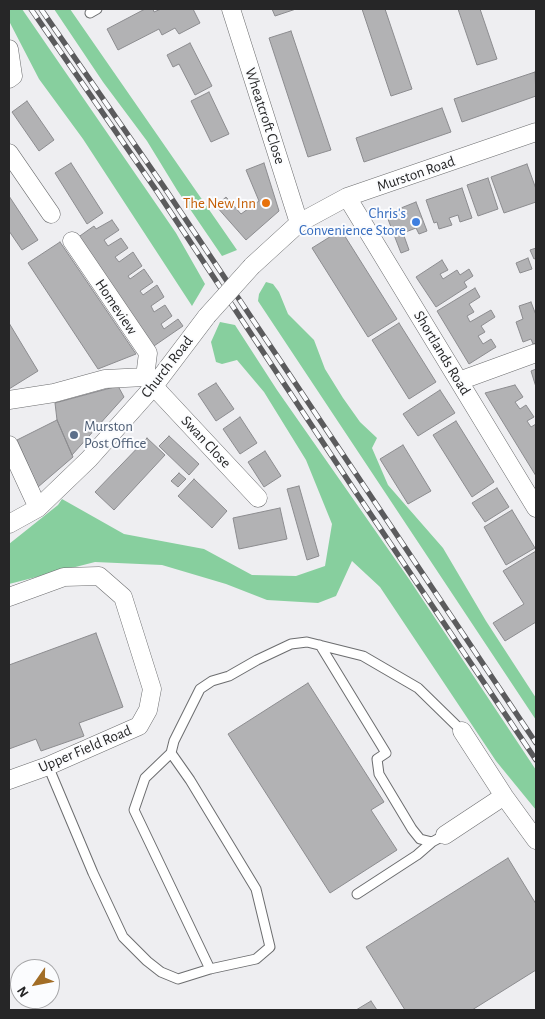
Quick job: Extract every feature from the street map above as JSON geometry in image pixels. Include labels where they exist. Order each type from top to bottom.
[{"type":"street","name":"Wheatcroft Close","points":[[230,9],[299,223]]},
{"type":"street","points":[[9,49],[13,76],[9,79]]},
{"type":"street","name":"Murston Road","points":[[299,223],[347,198],[536,132]]},
{"type":"street","points":[[9,153],[51,214]]},
{"type":"street","name":"Shortlands Road","points":[[347,198],[536,508]]},
{"type":"street","name":"Church Road","points":[[9,524],[38,508],[89,459],[149,381],[206,316],[252,266],[299,223]]},
{"type":"street","name":"Homeview","points":[[72,241],[148,353],[149,381]]},
{"type":"street","points":[[459,380],[536,353]]},
{"type":"street","points":[[9,400],[54,393],[105,379],[149,381]]},
{"type":"street","name":"Swan Close","points":[[149,381],[258,498]]},
{"type":"street","points":[[9,445],[38,508]]},
{"type":"street","name":"Upper Field Road","points":[[9,597],[64,577],[100,576],[123,597],[152,690],[148,710],[139,726],[48,766],[9,780]]},
{"type":"street","points":[[462,731],[504,796],[536,840]]},
{"type":"street","points":[[439,838],[504,796]]},
{"type":"lane","points":[[210,969],[134,810],[145,778],[172,753],[174,741],[200,689],[212,681],[229,676],[291,644],[307,642],[364,656],[418,688],[462,731]]},
{"type":"lane","points":[[320,645],[386,753],[377,759],[379,774],[412,829],[420,839],[439,838]]},
{"type":"lane","points":[[48,766],[93,873],[124,937],[148,962],[162,972],[178,979],[210,969],[256,959],[270,947],[256,889],[172,753]]},
{"type":"lane","points":[[357,894],[417,855],[439,838]]},
{"type":"green space","points":[[9,9],[22,9],[176,233],[205,284],[192,306],[83,139],[39,79],[9,21]]},
{"type":"green space","points":[[54,9],[70,9],[237,250],[222,256],[177,190],[147,141],[103,82]]},
{"type":"green space","points":[[266,282],[273,284],[279,292],[288,314],[314,340],[325,369],[343,398],[360,422],[377,438],[372,448],[388,485],[443,548],[486,621],[536,698],[536,720],[258,301],[259,294]]},
{"type":"green space","points":[[220,322],[235,325],[277,390],[409,579],[536,770],[536,810],[496,761],[380,587],[352,561],[336,596],[318,603],[267,600],[226,584],[162,565],[95,562],[9,584],[9,544],[58,505],[62,499],[124,534],[204,549],[252,575],[296,576],[325,566],[332,524],[306,460],[264,392],[237,360],[222,364],[216,362],[211,342]]},
{"type":"building","points":[[145,9],[153,9],[154,12],[161,9],[193,9],[200,23],[179,34],[175,28],[162,35],[159,29],[118,50],[107,29]]},
{"type":"building","points":[[272,9],[296,9],[275,16]]},
{"type":"building","points":[[362,9],[385,9],[412,89],[391,96]]},
{"type":"building","points":[[458,9],[480,9],[497,59],[477,65]]},
{"type":"building","points":[[291,31],[331,150],[308,157],[269,38]]},
{"type":"building","points":[[190,43],[212,86],[195,95],[179,64],[173,67],[167,55]]},
{"type":"building","points":[[535,72],[536,96],[462,122],[454,99]]},
{"type":"building","points":[[209,92],[229,134],[211,142],[191,101]]},
{"type":"building","points":[[27,101],[54,140],[39,151],[12,112]]},
{"type":"building","points":[[442,108],[451,132],[364,162],[356,138]]},
{"type":"building","points":[[71,163],[103,213],[87,224],[55,173]]},
{"type":"building","name":"The New Inn","points":[[264,163],[279,211],[246,240],[216,206],[226,197],[241,214],[259,201],[246,170]]},
{"type":"building","points":[[527,164],[536,189],[536,202],[504,213],[491,177]]},
{"type":"building","points":[[488,178],[498,209],[478,216],[467,185]]},
{"type":"building","points":[[462,188],[472,218],[460,222],[458,215],[449,218],[452,225],[439,229],[437,222],[434,223],[426,200]]},
{"type":"building","points":[[9,196],[38,240],[22,250],[9,231]]},
{"type":"building","points":[[416,202],[427,231],[419,234],[416,228],[403,233],[409,250],[401,253],[386,214]]},
{"type":"building","points":[[112,220],[119,230],[104,240],[108,246],[121,238],[128,248],[115,257],[119,262],[133,252],[142,266],[128,276],[130,279],[144,269],[153,282],[140,291],[143,295],[157,285],[164,297],[151,306],[154,312],[165,305],[172,316],[161,324],[164,329],[178,319],[183,326],[151,348],[77,238],[94,226],[96,229]]},
{"type":"building","points":[[341,230],[397,319],[368,337],[312,248]]},
{"type":"building","points":[[60,242],[136,354],[98,369],[28,263]]},
{"type":"building","points":[[536,248],[536,258],[534,259],[530,250]]},
{"type":"building","points":[[528,258],[532,269],[520,273],[516,263]]},
{"type":"building","points":[[442,260],[448,270],[440,274],[443,279],[457,270],[460,275],[469,269],[473,276],[464,282],[467,287],[436,307],[416,277]]},
{"type":"building","points":[[475,288],[480,297],[469,304],[474,312],[467,316],[470,322],[491,310],[495,317],[481,326],[485,332],[478,336],[483,344],[491,339],[496,347],[469,364],[437,311]]},
{"type":"building","points":[[531,302],[536,315],[536,343],[533,344],[531,339],[523,342],[516,322],[523,319],[519,306]]},
{"type":"building","points":[[9,323],[38,371],[9,389]]},
{"type":"building","points":[[399,323],[436,382],[409,399],[372,340]]},
{"type":"building","points":[[536,369],[536,387],[531,371]]},
{"type":"building","points":[[216,383],[234,409],[216,421],[198,394]]},
{"type":"building","points":[[515,385],[523,397],[515,402],[520,409],[526,405],[534,417],[527,421],[531,427],[536,424],[536,476],[485,393]]},
{"type":"building","points":[[118,386],[124,397],[72,455],[57,420],[55,403]]},
{"type":"building","points":[[440,390],[455,413],[418,436],[403,414]]},
{"type":"building","points":[[240,417],[257,443],[240,454],[223,429]]},
{"type":"building","points":[[57,420],[73,457],[38,487],[17,440]]},
{"type":"building","points":[[456,421],[494,482],[472,497],[433,435]]},
{"type":"building","points":[[169,436],[199,464],[189,475],[159,446]]},
{"type":"building","points":[[147,438],[165,455],[114,510],[95,492]]},
{"type":"building","points":[[403,445],[431,491],[408,504],[380,459]]},
{"type":"building","points":[[265,451],[281,476],[264,487],[248,462]]},
{"type":"building","points":[[179,473],[186,479],[178,487],[171,481]]},
{"type":"building","points":[[194,479],[227,511],[212,528],[178,496]]},
{"type":"building","points":[[299,486],[319,556],[307,560],[287,489]]},
{"type":"building","points":[[497,488],[509,507],[485,522],[472,503]]},
{"type":"building","points":[[280,508],[287,539],[239,549],[233,518]]},
{"type":"building","points":[[512,510],[535,548],[506,565],[484,527]]},
{"type":"building","points":[[536,551],[536,622],[505,641],[493,623],[524,604],[503,571]]},
{"type":"building","points":[[96,633],[123,707],[79,723],[84,736],[41,751],[36,739],[9,749],[9,665]]},
{"type":"building","points":[[308,683],[384,802],[371,810],[397,850],[330,893],[228,734]]},
{"type":"building","points":[[508,858],[536,904],[536,970],[472,1010],[405,1010],[366,947]]},
{"type":"building","points":[[371,1001],[377,1010],[356,1010]]},
{"type":"railway","points":[[31,9],[156,190],[536,760]]},
{"type":"railway","points":[[41,9],[164,187],[536,743]]},
{"type":"place","name":"The New Inn","points":[[266,203]]},
{"type":"place","name":"Chris's Convenience Store","points":[[416,222]]},
{"type":"place","name":"Murston Post Office","points":[[74,435]]}]
